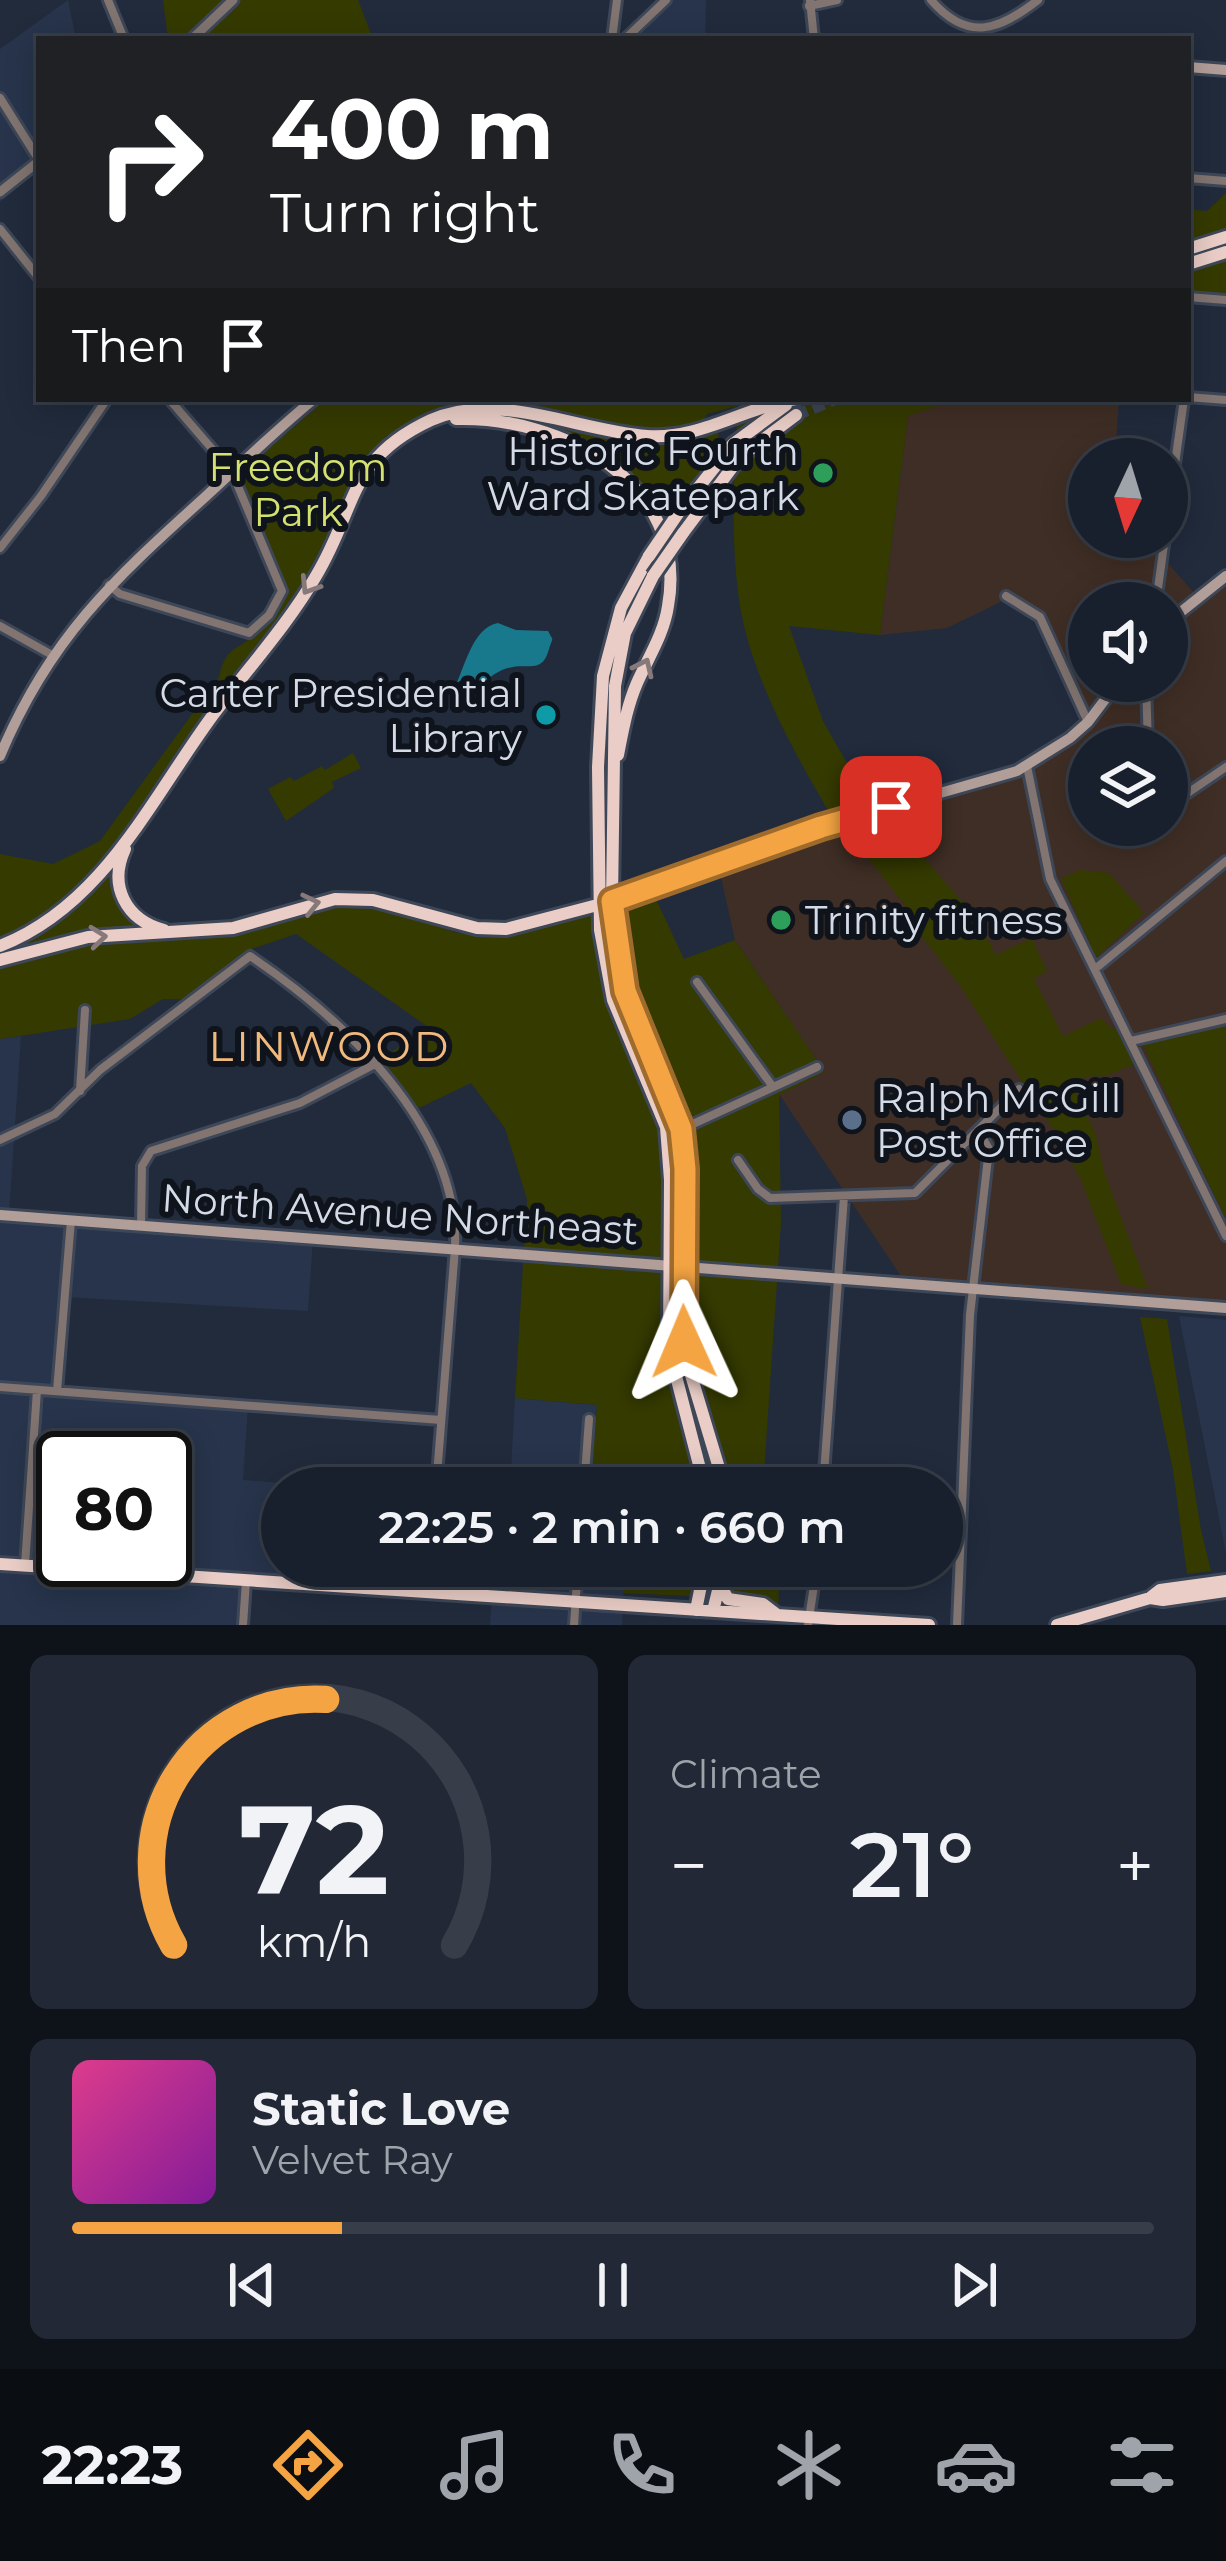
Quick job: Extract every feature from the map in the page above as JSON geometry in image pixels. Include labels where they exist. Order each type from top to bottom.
[{"type":"highway","points":[[1191,248],[1226,237]]},
{"type":"highway","points":[[1191,263],[1226,252]]},
{"type":"highway","points":[[0,946],[30,933],[98,878],[314,580],[362,475],[383,449],[420,426],[456,412],[490,410],[650,436],[683,434],[787,402]]},
{"type":"highway","points":[[718,1467],[688,1370],[682,1313],[685,1169],[681,1129],[625,991],[605,903],[599,730],[603,676],[616,620],[649,556],[717,461],[744,434],[792,402]]},
{"type":"highway","points":[[700,1467],[670,1349],[666,1127],[613,1000],[604,964],[619,658],[633,611],[717,483],[760,439],[796,415]]},
{"type":"highway","points":[[420,426],[454,419],[496,421],[574,444],[620,471],[653,511],[669,563],[668,610],[629,701],[613,779]]},
{"type":"highway","points":[[136,827],[118,867],[124,902],[149,926],[198,932]]},
{"type":"highway","points":[[0,960],[88,937],[198,932],[256,922],[335,899],[373,900],[477,928],[506,929],[605,903]]},
{"type":"highway","points":[[0,1564],[777,1615],[809,1621],[929,1625]]},
{"type":"highway","points":[[1150,1598],[1160,1590],[1226,1581]]},
{"type":"highway","points":[[696,1610],[701,1587]]},
{"type":"highway","points":[[712,1611],[718,1587]]},
{"type":"highway","points":[[721,1587],[728,1599],[763,1604],[777,1615]]},
{"type":"highway","points":[[1058,1625],[1101,1617],[1150,1598],[1226,1591]]},
{"type":"main road","points":[[1191,67],[1226,70]]},
{"type":"main road","points":[[0,757],[52,655],[109,585],[311,402]]},
{"type":"main road","points":[[1188,606],[1226,576]]},
{"type":"main road","points":[[605,903],[821,827],[1027,766],[1055,750],[1103,702]]},
{"type":"main road","name":"North Avenue Northeast","points":[[0,1215],[1226,1308]]},
{"type":"street","points":[[108,0],[123,36]]},
{"type":"street","points":[[194,36],[233,0]]},
{"type":"street","points":[[611,36],[617,0]]},
{"type":"street","points":[[628,36],[666,0]]},
{"type":"street","points":[[814,36],[810,3],[837,0]]},
{"type":"street","points":[[931,0],[954,21],[984,28],[1015,18],[1038,0]]},
{"type":"street","points":[[0,98],[36,155]]},
{"type":"street","points":[[0,192],[36,162]]},
{"type":"street","points":[[1191,178],[1226,181]]},
{"type":"street","points":[[0,229],[36,274]]},
{"type":"street","points":[[1191,296],[1226,299]]},
{"type":"street","points":[[1191,398],[1226,400]]},
{"type":"street","points":[[0,548],[104,402]]},
{"type":"street","points":[[109,585],[120,594],[249,633],[282,591],[232,472],[172,402]]},
{"type":"street","points":[[1180,438],[1185,402]]},
{"type":"street","points":[[1006,596],[1040,617],[1088,722]]},
{"type":"street","points":[[0,626],[52,655]]},
{"type":"street","points":[[1027,766],[1050,879],[1226,1236]]},
{"type":"street","points":[[1188,793],[1226,766]]},
{"type":"street","points":[[1095,969],[1226,861]]},
{"type":"street","points":[[0,1140],[55,1114],[100,1070],[250,956],[324,1009],[377,1063],[410,1109],[453,1214],[455,1248],[438,1467]]},
{"type":"street","points":[[697,982],[773,1087]]},
{"type":"street","points":[[80,1091],[86,1010]]},
{"type":"street","points":[[1131,1041],[1226,1019]]},
{"type":"street","points":[[141,1226],[142,1166],[151,1151],[300,1103],[377,1063]]},
{"type":"street","points":[[681,1129],[817,1067]]},
{"type":"street","points":[[738,1160],[758,1190],[770,1198],[915,1192],[1019,1089]]},
{"type":"street","points":[[957,1625],[973,1291],[989,1149],[978,1130]]},
{"type":"street","points":[[825,1467],[844,1196]]},
{"type":"street","points":[[57,1391],[71,1220]]},
{"type":"street","points":[[0,1387],[441,1420]]},
{"type":"street","points":[[26,1565],[37,1390]]},
{"type":"street","points":[[586,1467],[589,1419]]},
{"type":"street","points":[[243,1625],[246,1581]]},
{"type":"street","points":[[428,1587],[428,1593]]},
{"type":"street","points":[[574,1625],[577,1587]]},
{"type":"street","points":[[809,1621],[814,1587]]},
{"type":"shaded area","points":[[68,0],[75,36],[36,36],[36,172],[0,202],[0,49]]},
{"type":"shaded area","points":[[664,0],[706,0],[705,36],[631,36]]},
{"type":"shaded area","points":[[949,402],[1119,402],[1116,438],[1068,438],[1068,558],[1163,558],[1185,582],[1068,582],[1068,677],[1041,617],[1009,598],[947,628],[880,635],[908,415]]},
{"type":"shaded area","points":[[1226,581],[1226,1306],[907,1285],[779,1094],[824,1071],[735,940],[718,864],[1027,765],[1068,736],[1068,846],[1188,846],[1188,726],[1082,726],[1088,722],[1079,702],[1188,702],[1188,586],[1199,598]]},
{"type":"shaded area","points":[[498,623],[516,630],[548,631],[552,639],[546,657],[538,665],[501,671],[455,697],[470,650],[482,632]]},
{"type":"shaded area","points":[[21,1036],[9,1214],[313,1239],[308,1311],[66,1297],[59,1390],[248,1405],[243,1480],[261,1481],[261,1580],[247,1579],[244,1625],[0,1625],[0,1039]]},
{"type":"shaded area","points":[[1179,1316],[1226,1320],[1226,1553]]},
{"type":"shaded area","points":[[515,1398],[597,1405],[592,1467],[511,1467]]},
{"type":"shaded area","points":[[356,1587],[624,1587],[622,1625],[490,1625],[492,1597]]},
{"type":"green space","points":[[163,0],[358,0],[372,36],[168,36]]},
{"type":"green space","points":[[1226,193],[1226,294],[1191,292],[1191,209],[1207,211]]},
{"type":"green space","name":"Freedom Park","points":[[323,402],[949,402],[908,416],[880,635],[789,626],[823,721],[868,800],[829,812],[787,737],[752,655],[734,552],[738,406],[707,414],[700,426],[649,433],[480,407],[441,410],[390,438],[363,463],[328,545],[298,597],[136,820],[114,886],[159,938],[236,934],[344,902],[384,908],[458,933],[495,935],[538,929],[648,882],[684,959],[735,940],[825,1072],[779,1095],[781,1223],[764,1467],[592,1467],[597,1405],[515,1398],[527,1199],[505,1128],[471,1083],[417,1109],[380,1060],[428,1027],[296,934],[246,951],[184,999],[163,999],[130,1019],[0,1039],[0,854],[53,864],[100,841],[219,677],[229,654],[266,623],[286,588],[239,475]]},
{"type":"green space","points":[[493,412],[642,439],[718,429],[719,446],[678,502],[653,506],[607,457],[464,414]]},
{"type":"green space","points":[[353,753],[361,768],[332,782],[334,788],[286,821],[268,789],[322,766],[325,770]]},
{"type":"green space","points":[[892,820],[961,901],[996,955],[1032,938],[1047,971],[1034,979],[1063,1036],[1101,1018],[1113,1029],[1120,1028],[1138,1063],[1107,1075],[1084,1077],[1075,1089],[1096,1135],[1104,1171],[1148,1289],[1121,1284],[1081,1180],[1058,1137],[958,983],[916,929],[908,909],[848,833]]},
{"type":"green space","points":[[1080,870],[1109,873],[1144,913],[1096,958],[1061,878]]},
{"type":"green space","points":[[1226,1014],[1226,1219],[1142,1043]]},
{"type":"green space","points":[[1140,1317],[1167,1319],[1211,1571],[1187,1574],[1173,1470]]},
{"type":"green space","points":[[623,1587],[779,1587],[778,1610],[732,1598],[623,1593]]},
{"type":"tunnel","points":[[796,415],[828,402]]},
{"type":"place","name":"Historic Fourth Ward Skatepark","points":[[823,473]]},
{"type":"place","name":"Carter Presidential Library","points":[[546,715]]},
{"type":"place","name":"Trinity fitness","points":[[781,920]]},
{"type":"place","name":"Ralph McGill Post Office","points":[[852,1120]]},
{"type":"district","name":"LINWOOD","points":[[330,1046]]},
{"type":"route","points":[[684,1342],[681,1129],[625,991],[612,901],[891,807]]}]
